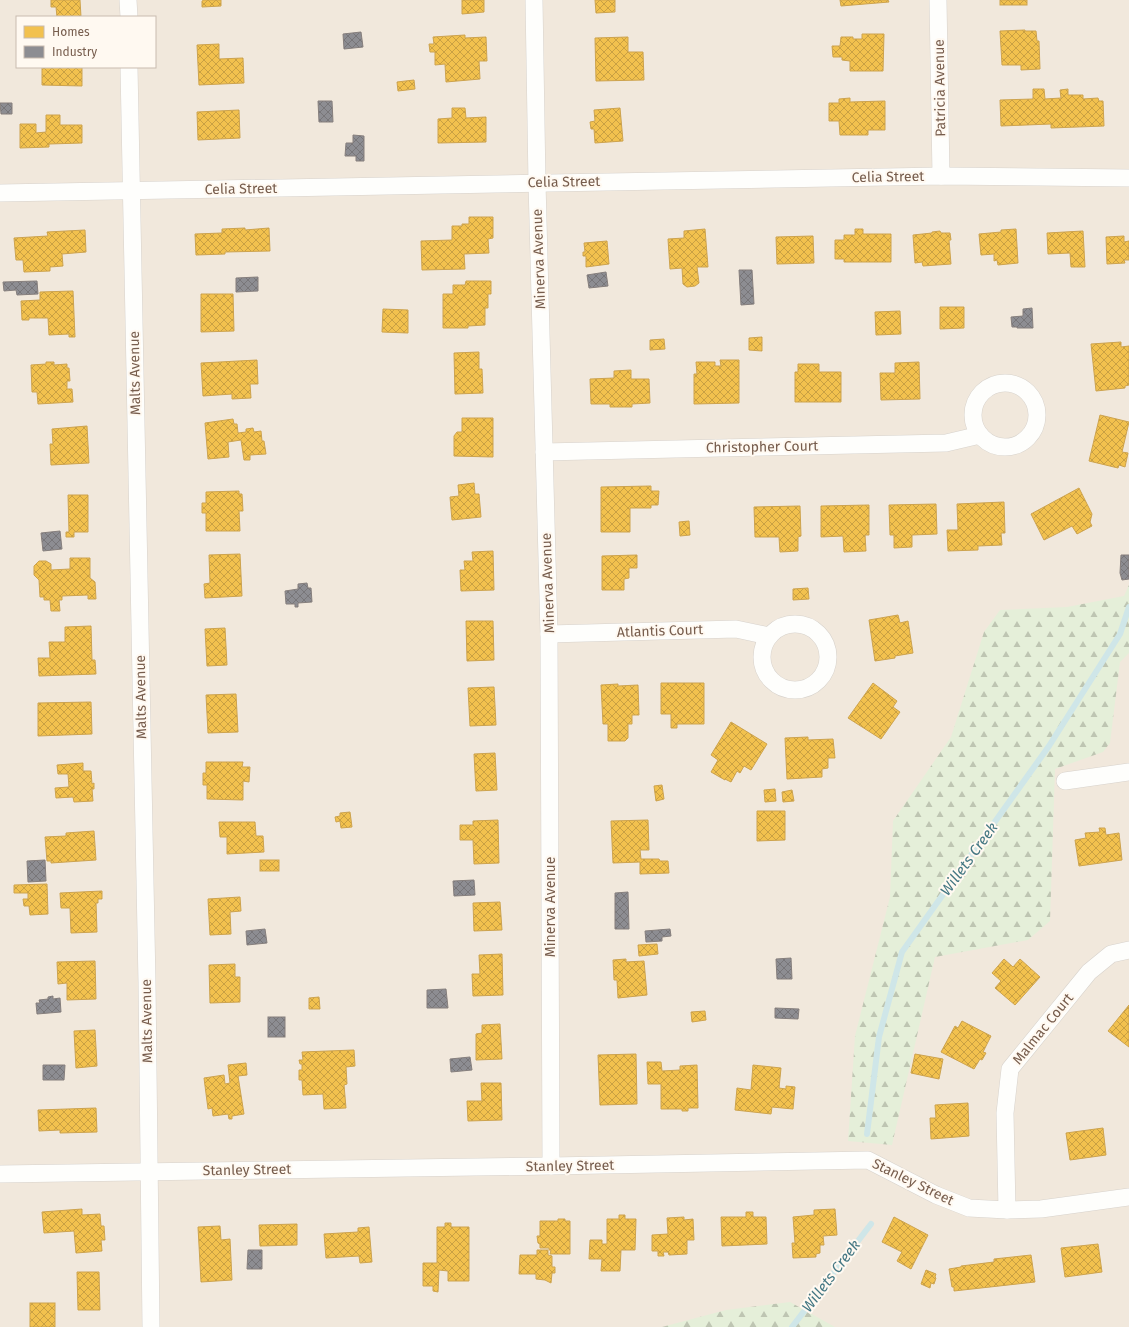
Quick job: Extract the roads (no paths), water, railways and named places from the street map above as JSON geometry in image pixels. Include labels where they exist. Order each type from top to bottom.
[{"type":"street","points":[[128,0],[129,16]]},
{"type":"street","name":"Minerva Avenue","points":[[534,0],[537,182],[549,634],[551,1166]]},
{"type":"street","name":"Patricia Avenue","points":[[938,0],[941,176]]},
{"type":"street","name":"Malts Avenue","points":[[130,68],[131,191],[150,1171],[151,1327]]},
{"type":"street","name":"Celia Street","points":[[0,193],[537,182],[941,176],[1129,178]]},
{"type":"street","name":"Christopher Court","points":[[544,452],[946,443],[980,435]]},
{"type":"street","name":"Atlantis Court","points":[[549,634],[736,629],[769,636]]},
{"type":"street","points":[[1065,781],[1129,772]]},
{"type":"street","name":"Malmac Court","points":[[1007,1210],[1005,1113],[1010,1069],[1089,972],[1111,954],[1129,950]]},
{"type":"street","name":"Stanley Street","points":[[0,1174],[868,1160],[936,1195],[969,1208],[1007,1210],[1041,1209],[1129,1197]]},
{"type":"waterway","name":"Willets Creek","points":[[867,1134],[879,1037],[902,952],[1049,746],[1120,634],[1129,607]]},
{"type":"waterway","name":"Willets Creek","points":[[792,1327],[871,1224]]}]
